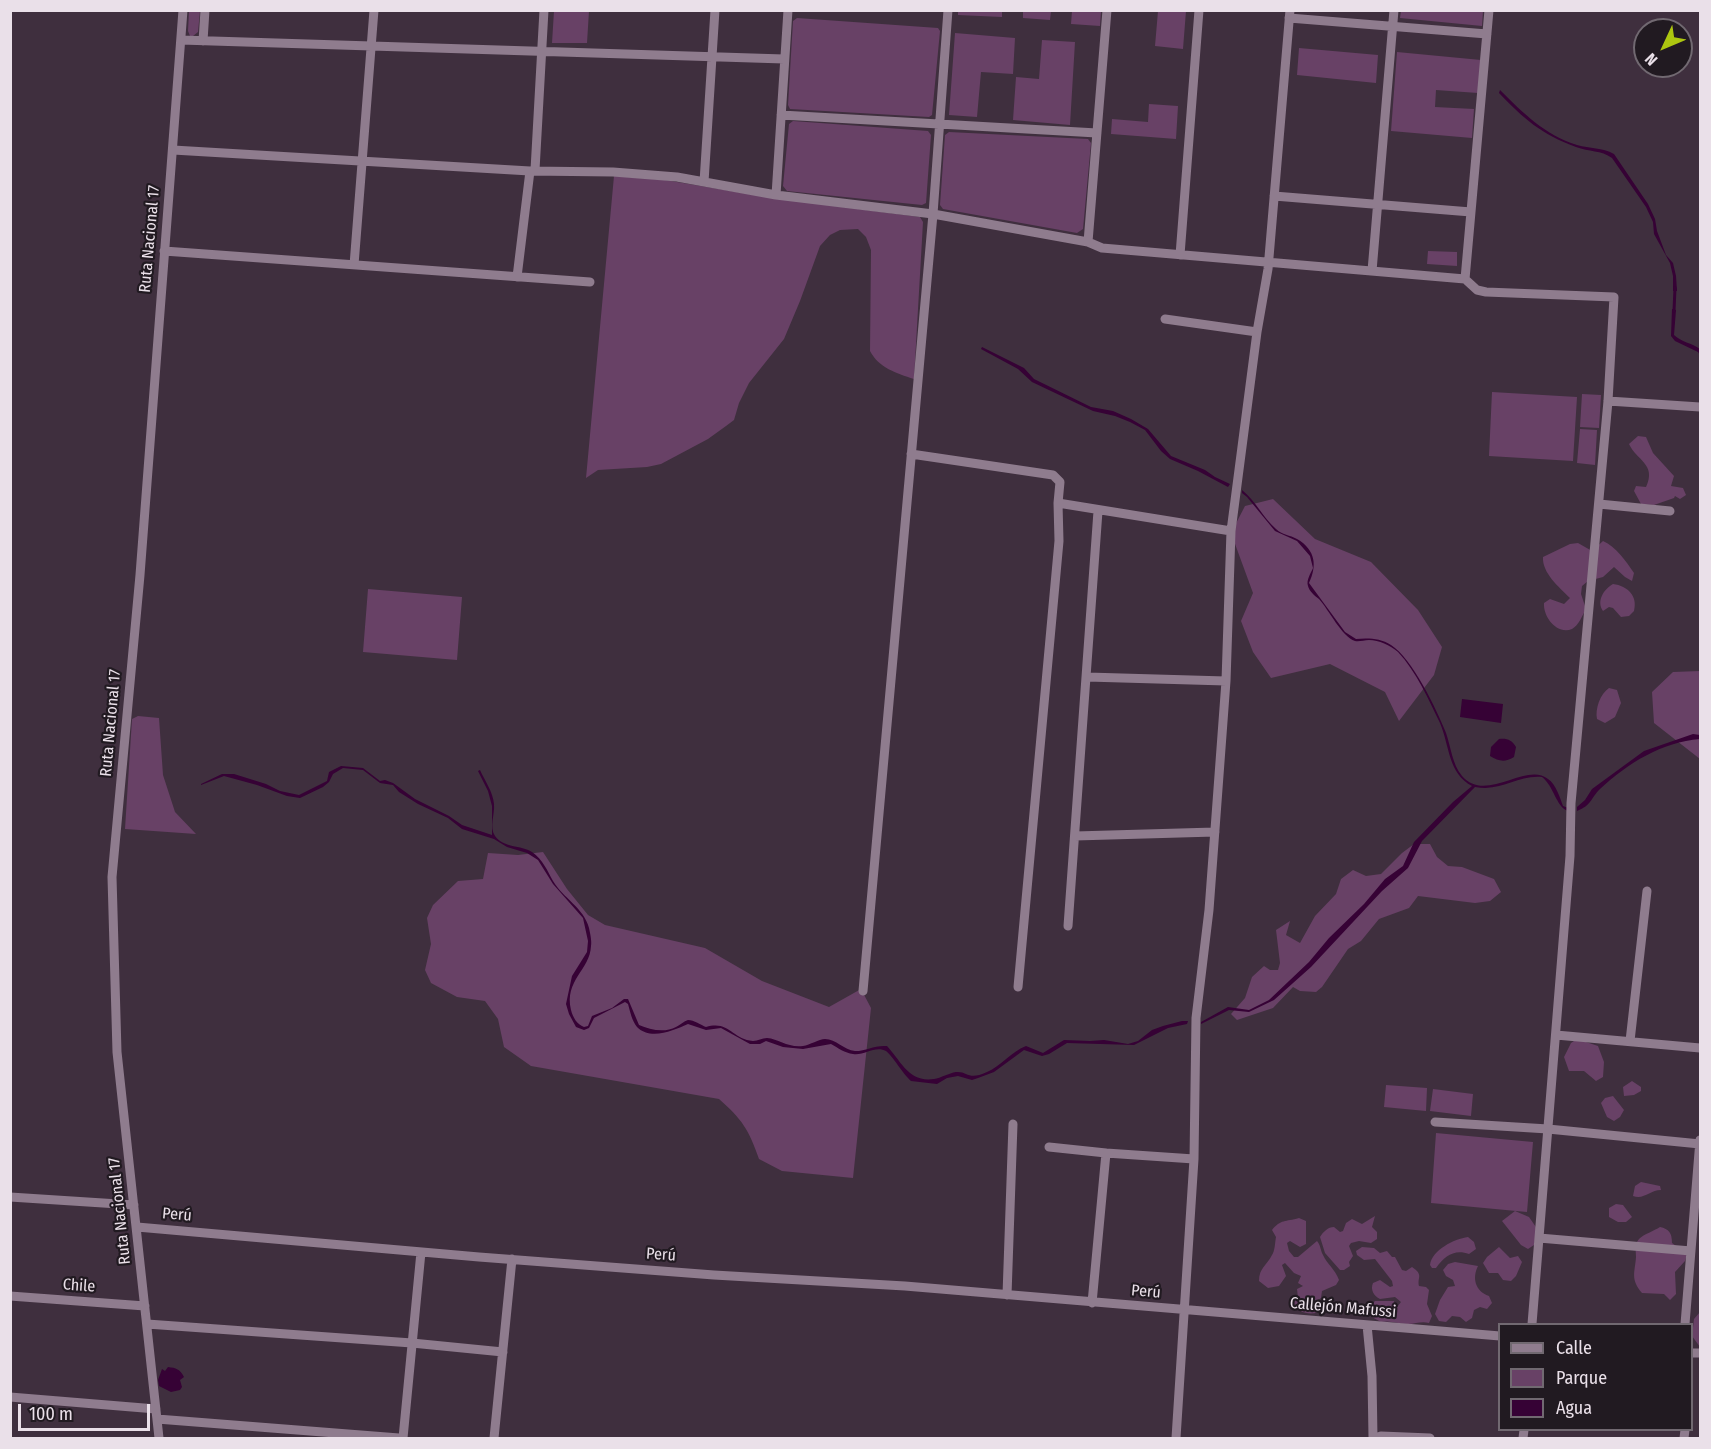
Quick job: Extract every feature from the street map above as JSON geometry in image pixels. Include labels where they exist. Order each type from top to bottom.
[{"type":"street","name":"Ruta Nacional 17","points":[[159,1438],[117,1052],[112,877],[140,575],[183,10]]},
{"type":"street","points":[[203,41],[205,10]]},
{"type":"street","points":[[354,265],[374,10]]},
{"type":"street","points":[[517,277],[532,171],[544,10]]},
{"type":"street","points":[[704,182],[715,10]]},
{"type":"street","points":[[776,195],[788,10]]},
{"type":"street","points":[[863,991],[933,214],[948,10]]},
{"type":"street","points":[[1088,242],[1107,10]]},
{"type":"street","points":[[1180,255],[1199,10]]},
{"type":"street","points":[[1372,272],[1394,10]]},
{"type":"street","points":[[1465,279],[1489,10]]},
{"type":"street","points":[[1176,1438],[1194,1160],[1196,1018],[1209,910],[1226,681],[1231,531],[1257,332],[1269,262],[1290,14],[1487,34]]},
{"type":"street","points":[[181,40],[784,59]]},
{"type":"street","points":[[781,115],[1097,134]]},
{"type":"street","points":[[173,150],[362,162],[532,171],[613,172],[677,177],[776,195],[933,214],[1088,242],[1101,248],[1465,279],[1477,290],[1486,292],[1614,297],[1608,401],[1571,803],[1570,856],[1532,1323]]},
{"type":"street","points":[[1274,196],[1471,212]]},
{"type":"street","points":[[164,251],[590,282]]},
{"type":"street","points":[[1165,319],[1257,332]]},
{"type":"street","points":[[1608,401],[1701,407]]},
{"type":"street","points":[[911,454],[1053,475],[1060,482],[1059,542],[1018,987]]},
{"type":"street","points":[[1058,503],[1231,531]]},
{"type":"street","points":[[1599,504],[1670,511]]},
{"type":"street","points":[[1068,926],[1098,511]]},
{"type":"street","points":[[1087,677],[1226,681]]},
{"type":"street","points":[[1075,836],[1215,832]]},
{"type":"street","points":[[1630,1041],[1647,891]]},
{"type":"street","points":[[1556,1035],[1701,1048]]},
{"type":"street","points":[[1435,1122],[1700,1142],[1685,1323]]},
{"type":"street","points":[[1007,1295],[1013,1124]]},
{"type":"street","points":[[1049,1147],[1194,1160]]},
{"type":"street","points":[[1092,1303],[1106,1153]]},
{"type":"street","points":[[10,1197],[134,1205]]},
{"type":"street","name":"Perú","points":[[137,1227],[421,1252],[1184,1310]]},
{"type":"street","points":[[1539,1238],[1691,1251]]},
{"type":"street","points":[[404,1438],[421,1252]]},
{"type":"street","points":[[494,1438],[512,1259]]},
{"type":"street","name":"Chile","points":[[10,1296],[145,1306]]},
{"type":"street","name":"Callejón Mafussi","points":[[1184,1310],[1498,1336]]},
{"type":"street","points":[[147,1324],[412,1343],[503,1352]]},
{"type":"street","points":[[1367,1325],[1375,1438],[1381,1436],[1430,1438]]},
{"type":"street","points":[[10,1397],[399,1438]]},
{"type":"green space","points":[[1401,10],[1483,11],[1482,26],[1400,18]]},
{"type":"green space","points":[[189,11],[200,11],[198,32],[193,36],[190,36],[188,31]]},
{"type":"green space","points":[[554,11],[589,11],[587,43],[552,43]]},
{"type":"green space","points":[[958,11],[1002,11],[1002,17],[958,15]]},
{"type":"green space","points":[[1023,11],[1051,11],[1050,20],[1023,18]]},
{"type":"green space","points":[[1072,11],[1101,11],[1100,26],[1071,24]]},
{"type":"green space","points":[[1158,11],[1186,11],[1183,49],[1155,46]]},
{"type":"green space","points":[[797,18],[938,28],[940,31],[932,115],[929,117],[790,109],[788,105],[793,21]]},
{"type":"green space","points":[[955,33],[1015,38],[1013,74],[981,72],[977,117],[949,115]]},
{"type":"green space","points":[[1042,40],[1075,42],[1070,125],[1013,120],[1016,77],[1039,79]]},
{"type":"green space","points":[[1299,48],[1378,55],[1376,83],[1297,75]]},
{"type":"green space","points":[[1397,52],[1481,60],[1478,93],[1436,90],[1435,107],[1474,109],[1472,138],[1391,131]]},
{"type":"green space","points":[[1149,104],[1178,106],[1176,139],[1111,134],[1112,119],[1148,122]]},
{"type":"green space","points":[[793,121],[928,131],[931,135],[926,203],[922,205],[787,191],[783,186],[789,124]]},
{"type":"green space","points":[[949,132],[1088,139],[1091,143],[1083,229],[1077,233],[943,209],[940,205],[945,135]]},
{"type":"green space","points":[[614,176],[665,180],[773,198],[920,217],[923,222],[914,379],[883,366],[870,351],[871,250],[866,237],[858,229],[840,230],[830,235],[820,246],[784,339],[749,383],[734,420],[708,439],[661,464],[598,470],[586,478]]},
{"type":"green space","points":[[1428,251],[1457,252],[1457,266],[1427,264]]},
{"type":"green space","points":[[1492,392],[1577,397],[1573,461],[1489,456]]},
{"type":"green space","points":[[1582,394],[1601,395],[1599,428],[1580,427]]},
{"type":"green space","points":[[1580,429],[1597,430],[1595,465],[1577,463]]},
{"type":"green space","points":[[1638,436],[1646,437],[1653,453],[1674,476],[1671,486],[1683,488],[1686,495],[1680,499],[1675,496],[1654,505],[1641,504],[1634,491],[1636,486],[1646,487],[1649,473],[1629,444]]},
{"type":"green space","points":[[1273,499],[1315,539],[1371,562],[1418,610],[1442,647],[1434,675],[1399,721],[1385,692],[1330,664],[1271,678],[1253,652],[1241,621],[1253,593],[1231,533],[1245,506]]},
{"type":"green space","points":[[1603,541],[1628,564],[1634,573],[1632,581],[1614,567],[1603,577],[1588,581],[1582,586],[1581,594],[1586,609],[1578,623],[1572,629],[1556,627],[1548,619],[1544,603],[1550,599],[1564,604],[1570,598],[1548,574],[1543,557],[1570,544],[1578,543],[1592,551]]},
{"type":"green space","points":[[1613,584],[1627,589],[1633,596],[1634,611],[1629,616],[1621,617],[1613,608],[1609,607],[1603,611],[1601,607],[1602,596]]},
{"type":"green space","points":[[368,589],[462,597],[457,660],[363,652]]},
{"type":"green space","points":[[1700,671],[1700,759],[1654,723],[1652,692],[1673,672]]},
{"type":"green space","points":[[1609,688],[1617,690],[1621,703],[1615,717],[1605,723],[1597,719],[1597,711],[1601,698]]},
{"type":"green space","points":[[138,716],[159,718],[163,775],[175,812],[196,834],[125,829],[132,719]]},
{"type":"green space","points":[[1414,844],[1430,844],[1437,857],[1448,866],[1462,867],[1494,879],[1501,892],[1490,901],[1475,903],[1418,896],[1409,908],[1379,919],[1361,941],[1348,949],[1322,987],[1316,992],[1300,991],[1293,987],[1273,1008],[1237,1020],[1231,1014],[1245,998],[1252,977],[1264,966],[1270,970],[1278,970],[1280,963],[1276,930],[1290,921],[1286,935],[1300,943],[1315,916],[1336,894],[1341,879],[1353,870],[1366,876],[1381,874]]},
{"type":"green space","points":[[543,852],[567,889],[588,915],[605,925],[705,948],[762,981],[829,1007],[861,989],[871,1008],[853,1178],[782,1171],[759,1159],[744,1126],[719,1099],[531,1066],[504,1047],[498,1019],[485,1001],[457,997],[431,983],[425,970],[431,944],[427,918],[433,905],[458,881],[483,879],[488,853],[518,855]]},
{"type":"green space","points":[[1577,1039],[1598,1046],[1604,1062],[1603,1077],[1596,1081],[1584,1071],[1569,1071],[1564,1057],[1571,1043]]},
{"type":"green space","points":[[1632,1081],[1641,1087],[1641,1091],[1634,1095],[1624,1096],[1623,1087]]},
{"type":"green space","points":[[1386,1085],[1427,1088],[1426,1111],[1384,1107]]},
{"type":"green space","points":[[1433,1089],[1473,1094],[1471,1116],[1430,1111]]},
{"type":"green space","points":[[1613,1096],[1624,1110],[1614,1121],[1607,1117],[1601,1103],[1605,1098]]},
{"type":"green space","points":[[1436,1133],[1533,1142],[1527,1212],[1431,1203]]},
{"type":"green space","points":[[1641,1182],[1660,1186],[1661,1190],[1640,1197],[1633,1196],[1635,1186]]},
{"type":"green space","points":[[1616,1204],[1623,1205],[1632,1217],[1626,1222],[1618,1222],[1609,1217],[1609,1208]]},
{"type":"green space","points":[[1515,1211],[1529,1217],[1538,1230],[1534,1245],[1528,1249],[1521,1245],[1502,1221]]},
{"type":"green space","points":[[1375,1216],[1372,1227],[1377,1232],[1377,1239],[1371,1243],[1359,1241],[1351,1243],[1349,1246],[1353,1256],[1349,1262],[1350,1266],[1340,1270],[1325,1253],[1320,1237],[1332,1227],[1340,1232],[1343,1231],[1346,1223],[1352,1219],[1362,1224]]},
{"type":"green space","points":[[1299,1218],[1306,1221],[1306,1244],[1300,1247],[1290,1241],[1287,1243],[1289,1251],[1294,1257],[1298,1257],[1317,1241],[1339,1280],[1336,1285],[1322,1291],[1321,1298],[1315,1302],[1322,1304],[1323,1308],[1311,1314],[1298,1310],[1291,1304],[1292,1299],[1298,1298],[1297,1289],[1303,1286],[1298,1283],[1301,1276],[1294,1273],[1285,1263],[1282,1265],[1286,1276],[1279,1286],[1268,1288],[1259,1281],[1262,1270],[1274,1251],[1276,1237],[1272,1230],[1281,1222]]},
{"type":"green space","points":[[1660,1227],[1668,1230],[1672,1243],[1687,1254],[1685,1261],[1675,1272],[1676,1294],[1670,1300],[1664,1294],[1642,1293],[1635,1279],[1637,1241]]},
{"type":"green space","points":[[1468,1237],[1474,1242],[1476,1249],[1469,1254],[1454,1253],[1436,1268],[1432,1268],[1430,1265],[1439,1250],[1456,1240]]},
{"type":"green space","points":[[1362,1247],[1374,1248],[1380,1253],[1387,1251],[1395,1257],[1402,1270],[1406,1271],[1412,1267],[1418,1272],[1419,1286],[1429,1290],[1427,1304],[1432,1316],[1429,1323],[1381,1322],[1370,1316],[1368,1308],[1375,1301],[1394,1301],[1397,1307],[1401,1302],[1395,1297],[1380,1299],[1374,1294],[1373,1283],[1380,1280],[1390,1287],[1393,1286],[1392,1281],[1375,1259],[1364,1260],[1357,1255],[1356,1251]]},
{"type":"green space","points":[[1499,1247],[1510,1258],[1518,1256],[1522,1262],[1516,1276],[1511,1281],[1503,1280],[1498,1273],[1489,1273],[1483,1263]]},
{"type":"green space","points":[[1455,1262],[1478,1266],[1475,1275],[1476,1284],[1484,1294],[1489,1296],[1492,1303],[1487,1309],[1480,1307],[1474,1310],[1472,1318],[1466,1322],[1460,1317],[1452,1316],[1446,1322],[1439,1321],[1435,1314],[1440,1300],[1448,1287],[1455,1286],[1453,1280],[1446,1276],[1443,1270],[1448,1264]]},
{"type":"green space","points":[[1700,1312],[1700,1347],[1693,1337],[1694,1319]]},
{"type":"water","points":[[1500,90],[1526,115],[1565,141],[1614,154],[1648,204],[1655,219],[1666,255],[1673,263],[1677,291],[1673,291],[1670,263],[1654,234],[1653,222],[1646,207],[1612,158],[1576,147],[1543,131],[1517,111],[1499,93]]},
{"type":"water","points":[[1672,309],[1676,310],[1674,335],[1700,349],[1700,355],[1675,341],[1671,336]]},
{"type":"water","points":[[982,347],[1024,368],[1034,379],[1091,407],[1113,411],[1131,419],[1148,429],[1171,456],[1205,470],[1230,484],[1228,487],[1170,459],[1145,430],[1115,416],[1093,411],[1032,382],[1018,369],[981,349]]},
{"type":"water","points":[[1242,490],[1276,529],[1297,539],[1308,548],[1314,565],[1309,583],[1345,632],[1356,639],[1374,639],[1383,641],[1391,645],[1399,652],[1407,661],[1423,685],[1437,711],[1454,761],[1462,776],[1482,786],[1529,775],[1539,775],[1553,784],[1563,806],[1568,808],[1568,811],[1564,809],[1542,777],[1524,778],[1502,786],[1475,787],[1422,841],[1408,868],[1382,891],[1311,967],[1274,1000],[1249,1012],[1229,1010],[1201,1024],[1228,1007],[1249,1010],[1269,1000],[1309,962],[1385,879],[1403,866],[1414,842],[1472,786],[1464,781],[1454,767],[1440,723],[1422,686],[1405,660],[1395,649],[1384,643],[1373,640],[1355,641],[1345,634],[1309,588],[1308,579],[1313,568],[1310,556],[1297,541],[1275,531],[1242,493]]},
{"type":"water","points":[[1462,699],[1503,704],[1501,723],[1460,717]]},
{"type":"water","points":[[1693,734],[1700,735],[1700,739],[1672,744],[1646,755],[1622,771],[1600,789],[1588,804],[1577,811],[1577,807],[1592,789],[1644,751]]},
{"type":"water","points":[[1499,739],[1509,740],[1516,747],[1514,757],[1502,761],[1490,756],[1491,747]]},
{"type":"water","points":[[341,766],[363,768],[380,781],[393,783],[415,799],[462,825],[492,835],[492,829],[498,840],[503,843],[528,850],[536,855],[557,887],[583,915],[589,928],[590,954],[574,983],[570,1000],[574,1018],[584,1027],[588,1026],[592,1016],[628,999],[639,1025],[648,1028],[667,1030],[688,1020],[706,1027],[720,1026],[746,1040],[753,1041],[767,1038],[798,1046],[825,1039],[855,1051],[887,1046],[906,1070],[918,1078],[925,1079],[956,1072],[972,1076],[981,1075],[1026,1046],[1043,1053],[1064,1040],[1104,1040],[1128,1044],[1138,1041],[1152,1030],[1188,1021],[1187,1024],[1168,1028],[1134,1045],[1067,1043],[1042,1056],[1024,1050],[994,1072],[972,1080],[958,1076],[947,1078],[937,1084],[911,1081],[882,1049],[853,1054],[831,1044],[803,1049],[783,1047],[766,1041],[760,1044],[750,1044],[721,1028],[706,1030],[688,1024],[662,1033],[649,1033],[637,1027],[628,1004],[625,1002],[594,1018],[589,1028],[584,1030],[576,1027],[566,1004],[572,976],[587,952],[588,941],[583,918],[553,884],[538,860],[494,839],[462,829],[448,818],[399,792],[393,785],[380,783],[363,770],[343,768],[333,774],[323,787],[300,798],[224,776],[201,785],[222,774],[234,774],[280,791],[299,795],[327,781],[329,772]]},
{"type":"water","points":[[480,770],[490,791],[494,808],[492,829],[492,806],[488,791],[478,771]]},
{"type":"water","points":[[168,1367],[178,1369],[184,1377],[180,1380],[182,1387],[180,1390],[171,1392],[159,1386],[158,1380],[162,1369],[165,1371]]},
{"type":"waterway","points":[[1674,311],[1675,288]]}]
